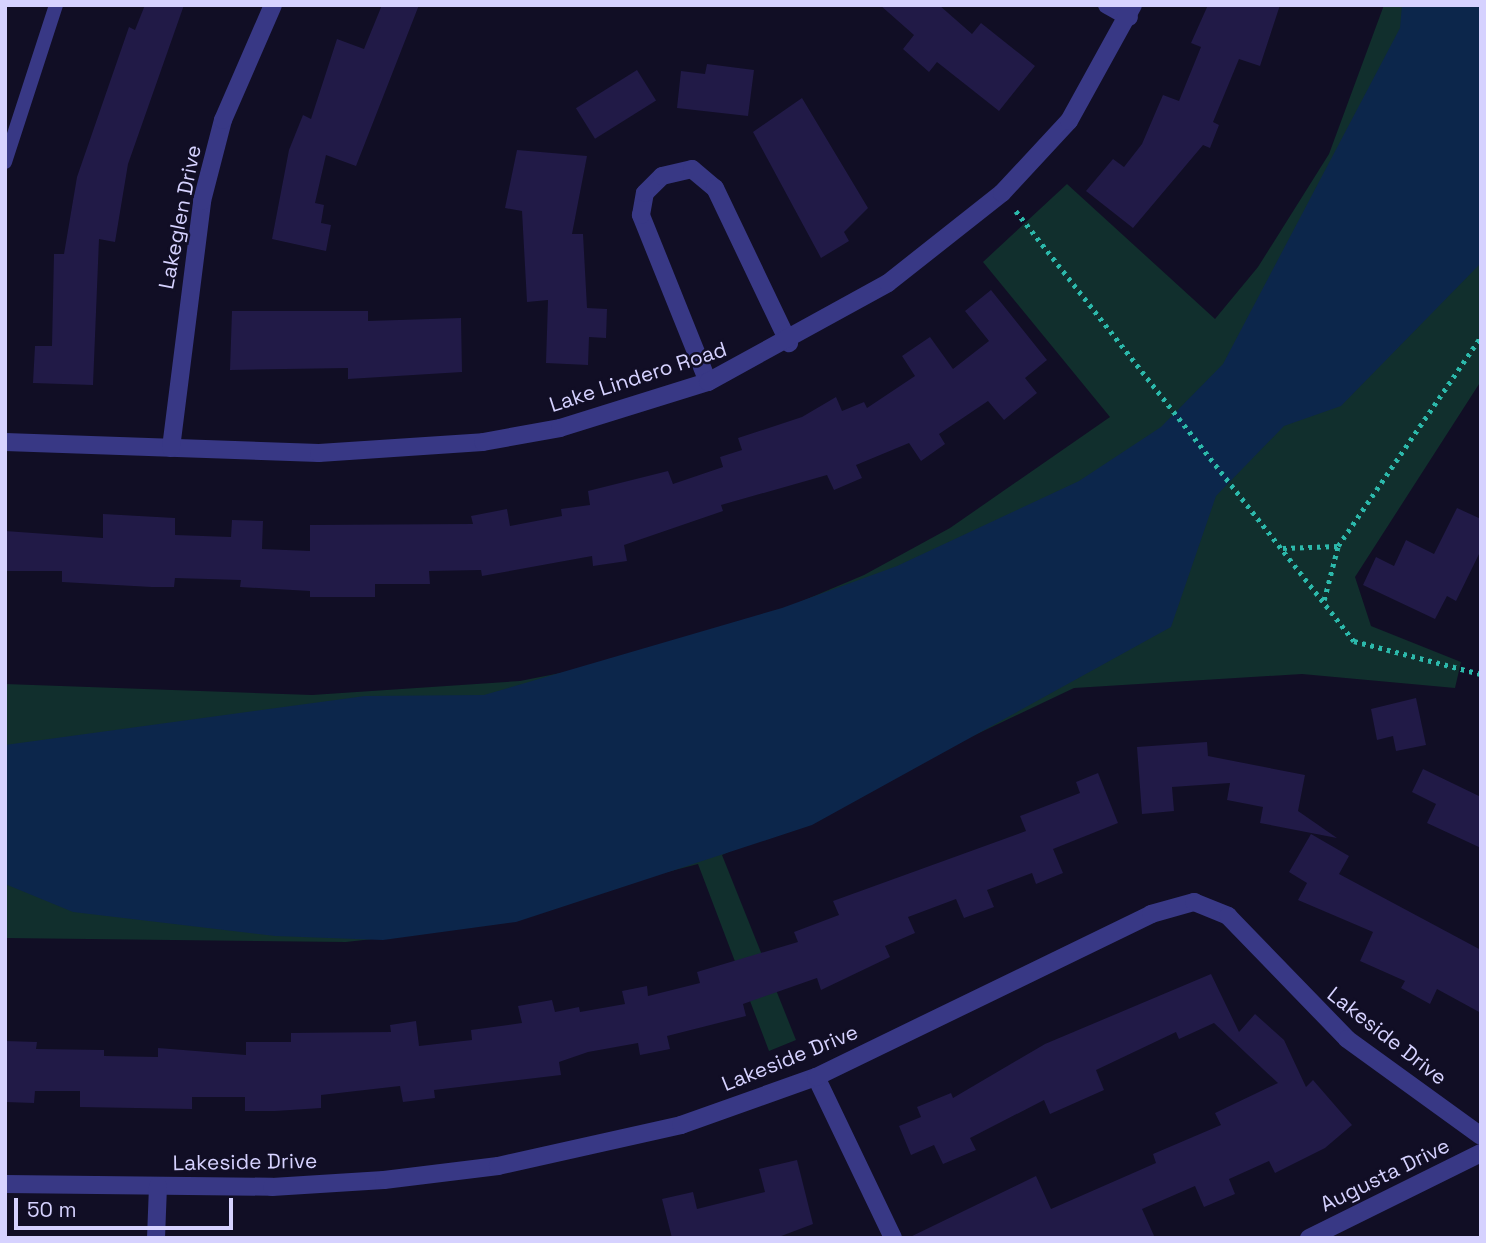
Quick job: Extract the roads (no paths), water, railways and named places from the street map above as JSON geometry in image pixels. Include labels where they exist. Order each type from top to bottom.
[{"type":"street","name":"Lakeglen Drive","points":[[171,448],[202,201],[223,120],[273,5]]},
{"type":"street","points":[[1107,5],[1131,11]]},
{"type":"street","name":"Lake Lindero Road","points":[[5,442],[319,453],[483,442],[560,428],[708,382],[789,343],[888,284],[1002,193],[1069,121],[1131,11]]},
{"type":"street","points":[[708,382],[641,215],[645,193],[662,176],[692,169],[715,188],[789,343]]},
{"type":"street","name":"Lakeside Drive","points":[[5,1184],[284,1186],[498,1166],[681,1125],[816,1077],[1152,914],[1194,902],[1228,916],[1347,1039],[1481,1136]]},
{"type":"street","points":[[816,1077],[893,1238]]},
{"type":"street","name":"Augusta Drive","points":[[1309,1238],[1481,1153]]},
{"type":"street","points":[[156,1238],[158,1186]]},
{"type":"lane","points":[[5,162],[56,5]]},
{"type":"water","points":[[1402,5],[1481,5],[1481,263],[1341,406],[1284,426],[1216,496],[1171,627],[812,825],[516,922],[383,940],[275,936],[73,912],[5,884],[5,745],[365,696],[484,695],[782,608],[897,566],[1079,481],[1161,427],[1223,364],[1400,28]]}]
